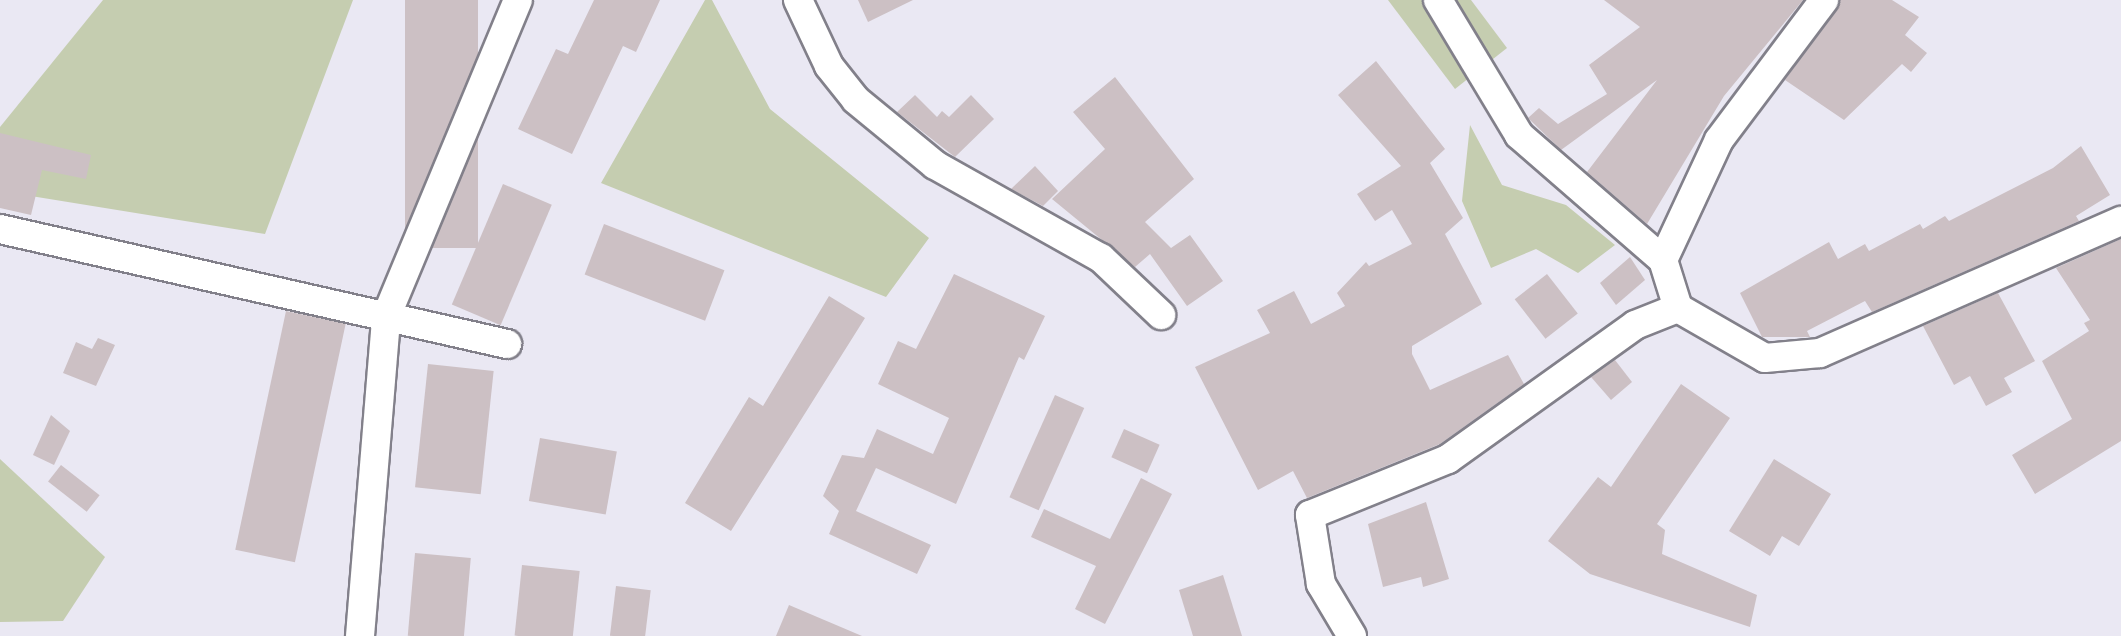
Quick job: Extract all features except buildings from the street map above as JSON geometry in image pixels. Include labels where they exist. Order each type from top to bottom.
[{"type":"street","points":[[360,636],[386,317],[519,0]]},
{"type":"street","points":[[799,0],[829,66],[856,100],[935,165],[1101,258],[1161,315]]},
{"type":"street","points":[[1438,0],[1519,135],[1663,260],[1678,308],[1765,358],[1820,353],[2121,221]]},
{"type":"street","points":[[1663,260],[1719,140],[1824,0]]},
{"type":"street","points":[[0,229],[507,344]]},
{"type":"street","points":[[1352,636],[1321,583],[1310,515],[1447,459],[1635,325],[1678,308]]},
{"type":"green space","points":[[103,0],[353,0],[265,234],[0,191],[0,127]]},
{"type":"green space","points":[[705,0],[712,0],[770,109],[929,238],[886,297],[601,183]]},
{"type":"green space","points":[[1388,0],[1471,0],[1507,48],[1455,89]]},
{"type":"green space","points":[[1470,125],[1502,185],[1566,205],[1615,245],[1578,273],[1536,249],[1491,268],[1462,201]]},
{"type":"green space","points":[[0,459],[105,557],[63,621],[0,622]]}]
